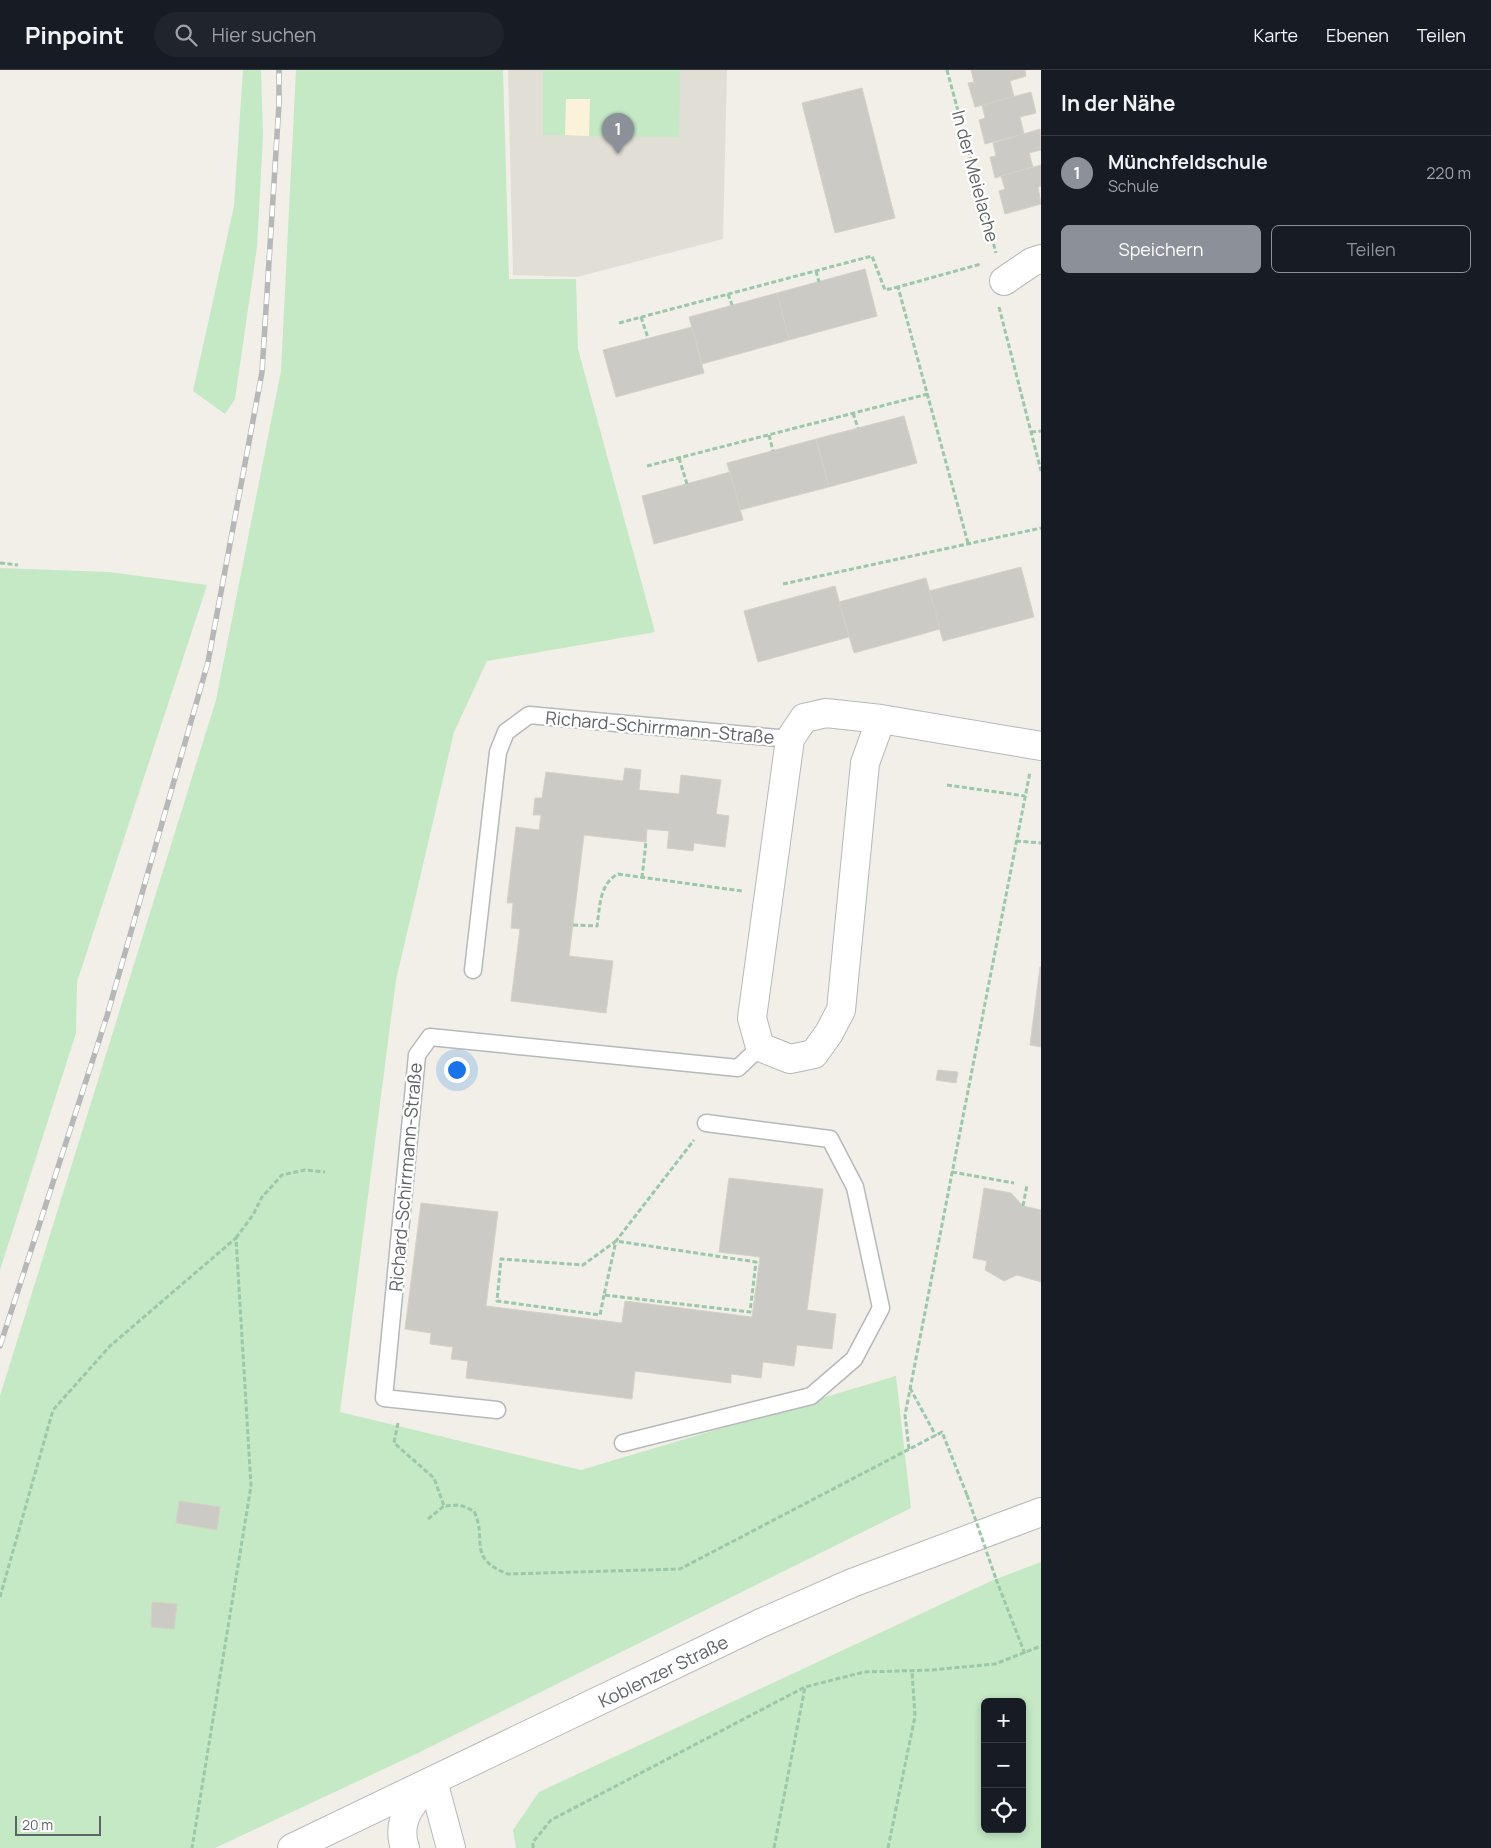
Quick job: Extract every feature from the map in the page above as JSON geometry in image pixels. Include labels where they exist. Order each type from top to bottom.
[{"type":"street","points":[[1001,270],[1041,260]]},
{"type":"street","name":"Richard-Schirrmann-Straße","points":[[760,1046],[752,1018],[790,739],[804,718],[826,713],[881,719],[1038,745]]},
{"type":"street","points":[[760,1046],[790,1060],[814,1054],[829,1033],[840,1010],[865,763],[881,719]]},
{"type":"street","name":"Koblenzer Straße","points":[[292,1848],[780,1615],[862,1580],[1041,1512]]},
{"type":"street","points":[[405,1848],[402,1837],[404,1818],[416,1798],[434,1781],[450,1848]]},
{"type":"lane","name":"Richard-Schirrmann-Straße","points":[[473,970],[498,752],[506,732],[529,715],[790,739]]},
{"type":"lane","name":"Richard-Schirrmann-Straße","points":[[498,1410],[384,1398],[417,1054],[430,1036],[738,1068],[760,1046]]},
{"type":"lane","points":[[623,1443],[811,1396],[854,1359],[881,1308],[855,1187],[830,1139],[706,1123]]},
{"type":"path","name":"In der Meielache","points":[[947,70],[1001,270],[998,303],[1041,471]]},
{"type":"path","points":[[619,323],[872,256],[885,290],[1001,270]]},
{"type":"path","points":[[816,271],[819,282]]},
{"type":"path","points":[[898,287],[968,543]]},
{"type":"path","points":[[728,294],[732,305]]},
{"type":"path","points":[[641,317],[648,338]]},
{"type":"path","points":[[647,466],[928,394]]},
{"type":"path","points":[[853,413],[858,428]]},
{"type":"path","points":[[1031,432],[1041,430]]},
{"type":"path","points":[[769,435],[772,451]]},
{"type":"path","points":[[679,458],[687,484]]},
{"type":"path","points":[[783,584],[1041,528]]},
{"type":"path","points":[[0,563],[18,565]]},
{"type":"path","points":[[909,1449],[905,1415],[1016,840],[1038,745]]},
{"type":"path","points":[[947,785],[1025,796]]},
{"type":"path","points":[[1016,840],[1041,844]]},
{"type":"path","points":[[642,878],[646,842]]},
{"type":"path","points":[[573,925],[598,926],[601,894],[608,879],[618,874],[770,894]]},
{"type":"path","points":[[616,1241],[600,1315],[497,1301],[500,1259],[583,1265],[616,1241],[706,1123]]},
{"type":"path","points":[[0,1597],[53,1410],[110,1346],[236,1238],[253,1215],[262,1197],[282,1175],[304,1170],[326,1172]]},
{"type":"path","points":[[952,1172],[1014,1182]]},
{"type":"path","points":[[1023,1206],[1026,1185]]},
{"type":"path","points":[[192,1848],[251,1486],[236,1238]]},
{"type":"path","points":[[604,1295],[750,1312],[756,1262],[616,1241]]},
{"type":"path","points":[[910,1388],[936,1436]]},
{"type":"path","points":[[398,1423],[394,1443],[434,1478],[444,1506]]},
{"type":"path","points":[[428,1519],[444,1506],[460,1505],[474,1511],[479,1522],[478,1544],[485,1560],[494,1569],[508,1574],[680,1569],[942,1432],[1025,1654]]},
{"type":"path","points":[[533,1848],[533,1842],[551,1820],[804,1687],[864,1672],[912,1671],[995,1664],[1025,1654],[1041,1646]]},
{"type":"path","points":[[888,1848],[915,1716],[912,1671]]},
{"type":"path","points":[[774,1848],[804,1687]]},
{"type":"shaded area","points":[[508,70],[727,70],[723,239],[577,277],[513,275]]},
{"type":"green space","points":[[243,70],[261,70],[263,136],[257,247],[235,399],[225,414],[193,391],[234,206]]},
{"type":"green space","points":[[296,70],[503,70],[509,279],[576,279],[578,349],[655,632],[487,661],[454,732],[396,980],[340,1412],[581,1470],[896,1376],[911,1508],[418,1753],[215,1848],[0,1848],[0,1396],[216,700],[281,371]]},
{"type":"green space","points":[[543,70],[680,70],[679,137],[589,136],[589,99],[566,99],[565,135],[543,135]]},
{"type":"green space","points":[[0,568],[109,572],[207,585],[77,982],[76,1033],[0,1270]]},
{"type":"green space","points":[[1041,1562],[1041,1848],[516,1848],[513,1830],[539,1792],[991,1581]]},
{"type":"sand","points":[[566,99],[590,99],[589,136],[565,135]]},
{"type":"building","points":[[971,70],[1025,70],[1026,76],[1010,81],[1014,97],[975,107],[968,83],[974,82]]},
{"type":"building","points":[[862,88],[895,218],[835,233],[802,103]]},
{"type":"building","points":[[1031,92],[1036,113],[1020,117],[1024,134],[985,144],[979,120],[985,118],[982,105]]},
{"type":"building","points":[[1040,129],[1041,150],[1029,153],[1033,167],[995,178],[990,157],[996,156],[993,143]]},
{"type":"building","points":[[1041,165],[1041,186],[1038,187],[1041,204],[1005,214],[999,191],[1005,189],[1001,176]]},
{"type":"building","points":[[865,269],[877,316],[789,340],[777,293]]},
{"type":"building","points":[[777,293],[789,340],[702,364],[689,317]]},
{"type":"building","points":[[692,327],[704,373],[616,397],[603,350]]},
{"type":"building","points":[[904,416],[917,463],[829,487],[816,439]]},
{"type":"building","points":[[816,439],[829,487],[740,510],[727,463]]},
{"type":"building","points":[[730,472],[743,520],[654,544],[642,496]]},
{"type":"building","points":[[1021,567],[1034,617],[943,641],[929,591]]},
{"type":"building","points":[[926,578],[940,629],[854,653],[839,602]]},
{"type":"building","points":[[835,586],[849,637],[758,662],[744,611]]},
{"type":"building","points":[[625,768],[641,770],[639,790],[679,794],[681,775],[721,780],[716,814],[729,816],[725,847],[694,843],[693,851],[667,848],[669,831],[647,829],[646,842],[584,835],[569,956],[613,961],[606,1013],[511,1001],[520,929],[511,928],[513,903],[507,903],[516,827],[539,830],[541,815],[533,815],[535,798],[542,798],[546,772],[623,781]]},
{"type":"building","points":[[1041,967],[1041,1047],[1030,1045]]},
{"type":"building","points":[[938,1070],[958,1072],[956,1083],[936,1080]]},
{"type":"building","points":[[729,1178],[823,1189],[807,1310],[836,1314],[832,1349],[797,1345],[794,1366],[763,1362],[761,1378],[731,1374],[731,1383],[635,1371],[632,1399],[466,1378],[468,1361],[451,1359],[453,1347],[430,1344],[431,1333],[405,1329],[421,1203],[498,1212],[486,1306],[622,1323],[625,1301],[752,1317],[760,1257],[719,1252]]},
{"type":"building","points":[[984,1188],[1011,1193],[1023,1206],[1041,1210],[1041,1282],[1017,1275],[1004,1281],[985,1270],[987,1261],[973,1258]]},
{"type":"building","points":[[179,1501],[220,1507],[217,1530],[176,1523]]},
{"type":"building","points":[[152,1602],[177,1604],[174,1629],[151,1627]]},
{"type":"railway","points":[[0,1346],[107,1016],[208,662],[262,372],[279,104],[279,70]]},
{"type":"place","name":"Münchfeldschule","points":[[618,154]]}]
